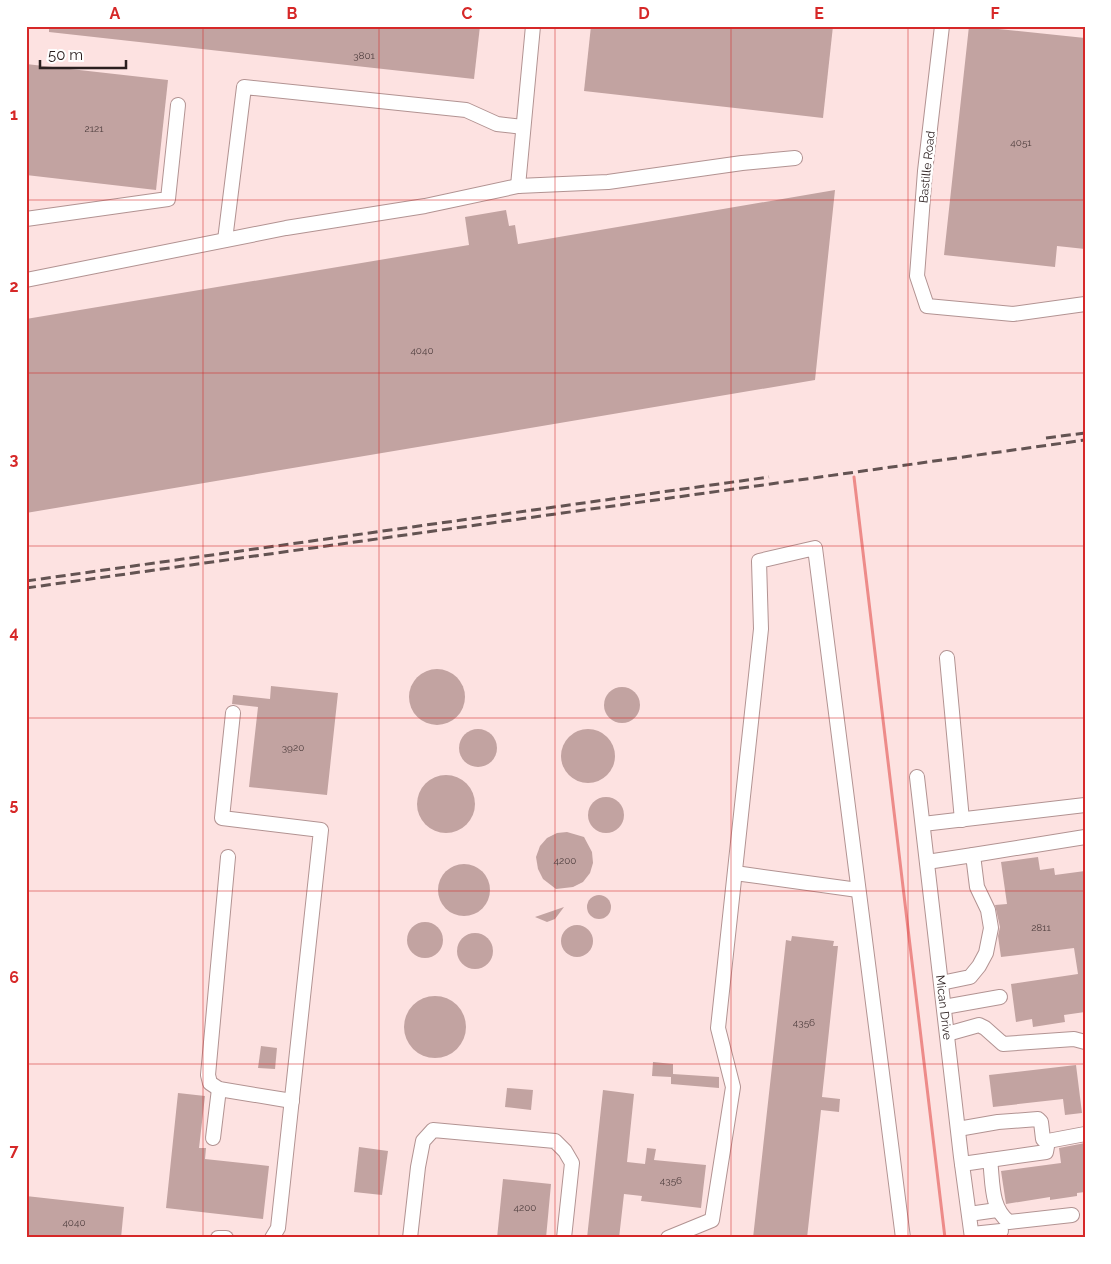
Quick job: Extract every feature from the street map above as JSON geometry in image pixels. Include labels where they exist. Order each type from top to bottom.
[{"type":"street","points":[[518,186],[533,26]]},
{"type":"street","name":"Bastille Road","points":[[942,26],[917,276],[927,306],[1013,314],[1085,304]]},
{"type":"street","points":[[225,240],[244,87],[466,110],[496,124],[523,127]]},
{"type":"street","points":[[26,219],[168,199],[178,105]]},
{"type":"street","points":[[26,280],[286,228],[425,206],[518,186],[608,182],[742,163],[795,158]]},
{"type":"street","points":[[668,1238],[712,1220],[733,1087],[718,1028],[761,629],[759,561],[815,548],[903,1238]]},
{"type":"street","points":[[948,658],[962,820]]},
{"type":"street","points":[[233,712],[222,818],[322,830],[278,1228],[272,1238]]},
{"type":"street","name":"Mican Drive","points":[[917,777],[972,1236]]},
{"type":"street","points":[[923,824],[1085,806]]},
{"type":"street","points":[[927,862],[1085,837]]},
{"type":"street","points":[[941,983],[970,977],[986,953],[990,928],[988,910],[977,887],[973,854]]},
{"type":"street","points":[[228,857],[208,1074],[210,1083],[219,1088],[292,1101]]},
{"type":"street","points":[[735,873],[858,890]]},
{"type":"street","points":[[944,1007],[1000,997]]},
{"type":"street","points":[[976,1002],[979,1025]]},
{"type":"street","points":[[947,1034],[979,1025],[1003,1044],[1074,1039],[1085,1042]]},
{"type":"street","points":[[213,1138],[219,1088]]},
{"type":"street","points":[[958,1129],[1038,1118],[1041,1122],[1043,1139],[1047,1143],[1048,1149],[1046,1152],[962,1164]]},
{"type":"street","points":[[410,1238],[418,1167],[423,1141],[433,1130],[556,1141],[565,1151],[572,1164],[564,1238]]},
{"type":"street","points":[[1047,1143],[1048,1141],[1085,1134]]},
{"type":"street","points":[[990,1160],[998,1210],[1004,1230]]},
{"type":"street","points":[[969,1214],[998,1210]]},
{"type":"street","points":[[972,1236],[1072,1215]]},
{"type":"street","points":[[218,1238],[226,1238]]},
{"type":"building","points":[[49,26],[480,26],[474,79],[49,32]]},
{"type":"building","points":[[591,26],[833,26],[823,118],[584,91]]},
{"type":"building","points":[[969,26],[1085,38],[1085,249],[1057,246],[1055,267],[944,255]]},
{"type":"building","points":[[26,64],[168,80],[156,190],[26,175]]},
{"type":"building","points":[[835,190],[815,380],[26,513],[26,319],[469,245],[465,217],[506,210],[509,226],[515,225],[518,244]]},
{"type":"building","points":[[431,669],[443,669],[453,673],[461,681],[465,697],[461,713],[453,721],[443,725],[431,725],[421,721],[413,713],[409,703],[409,691],[413,681],[421,673]]},
{"type":"building","points":[[271,686],[338,693],[327,795],[249,787],[258,707],[232,704],[233,695],[270,699]]},
{"type":"building","points":[[622,687],[629,688],[635,692],[639,698],[639,712],[635,718],[629,722],[622,723],[615,722],[609,718],[605,712],[604,705],[605,698],[609,692],[615,688]]},
{"type":"building","points":[[478,729],[491,735],[497,748],[491,761],[478,767],[465,761],[459,748],[465,735]]},
{"type":"building","points":[[583,729],[593,729],[607,737],[613,746],[615,756],[613,766],[607,775],[593,783],[583,783],[573,778],[566,771],[561,761],[561,751],[566,741],[573,734]]},
{"type":"building","points":[[446,775],[457,777],[470,788],[475,804],[473,815],[462,828],[446,833],[435,831],[422,820],[417,804],[419,793],[430,780]]},
{"type":"building","points":[[606,797],[613,798],[619,802],[623,808],[623,822],[619,828],[613,832],[606,833],[599,832],[593,828],[589,822],[588,815],[589,808],[593,802],[599,798]]},
{"type":"building","points":[[567,832],[584,837],[592,852],[593,863],[590,873],[583,882],[573,887],[556,889],[543,879],[538,869],[536,857],[540,846],[547,838],[557,833]]},
{"type":"building","points":[[1038,857],[1040,870],[1054,868],[1055,875],[1085,871],[1085,1012],[1064,1015],[1065,1022],[1033,1027],[1032,1019],[1016,1022],[1011,984],[1078,974],[1074,948],[1001,957],[998,936],[1000,927],[995,905],[1007,904],[1001,862]]},
{"type":"building","points":[[459,864],[469,864],[483,871],[490,885],[490,895],[483,909],[469,916],[459,916],[449,912],[442,905],[438,895],[438,885],[442,875],[449,868]]},
{"type":"building","points":[[599,895],[607,899],[611,907],[607,915],[599,919],[591,915],[587,907],[591,899]]},
{"type":"building","points":[[564,907],[555,919],[547,922],[535,917]]},
{"type":"building","points":[[425,922],[432,923],[438,927],[442,933],[442,947],[438,953],[432,957],[425,958],[418,957],[412,953],[408,947],[407,940],[408,933],[412,927],[418,923]]},
{"type":"building","points":[[577,925],[583,926],[588,930],[592,935],[592,947],[588,952],[583,956],[577,957],[571,956],[566,952],[562,947],[561,941],[562,935],[566,930],[571,926]]},
{"type":"building","points":[[475,933],[482,934],[488,938],[492,944],[492,958],[488,964],[482,968],[475,969],[468,968],[462,964],[458,958],[457,951],[458,944],[462,938],[468,934]]},
{"type":"building","points":[[792,936],[834,941],[833,946],[838,946],[822,1097],[840,1099],[839,1112],[821,1110],[807,1238],[753,1238],[786,940],[791,941]]},
{"type":"building","points":[[435,996],[447,998],[457,1005],[464,1015],[466,1027],[464,1039],[457,1049],[447,1056],[435,1058],[423,1056],[413,1049],[406,1039],[404,1027],[406,1015],[413,1005],[423,998]]},
{"type":"building","points":[[261,1046],[277,1048],[275,1069],[258,1068]]},
{"type":"building","points":[[653,1062],[673,1064],[673,1074],[719,1077],[719,1088],[671,1084],[671,1077],[652,1076]]},
{"type":"building","points":[[1076,1065],[1082,1113],[1065,1115],[1063,1099],[993,1107],[989,1075]]},
{"type":"building","points":[[507,1088],[533,1090],[531,1110],[505,1107]]},
{"type":"building","points":[[603,1090],[634,1094],[627,1162],[645,1164],[647,1148],[656,1149],[654,1160],[706,1165],[701,1208],[641,1201],[642,1196],[624,1194],[619,1238],[587,1238]]},
{"type":"building","points":[[178,1093],[205,1096],[199,1148],[206,1148],[205,1159],[269,1166],[263,1219],[166,1208]]},
{"type":"building","points":[[1085,1143],[1085,1192],[1077,1193],[1077,1196],[1050,1200],[1050,1197],[1006,1204],[1001,1171],[1061,1163],[1059,1148]]},
{"type":"building","points":[[359,1147],[388,1151],[382,1195],[354,1192]]},
{"type":"building","points":[[503,1179],[551,1184],[546,1238],[497,1238]]},
{"type":"building","points":[[26,1196],[124,1207],[121,1238],[26,1236]]},
{"type":"waterway","points":[[854,477],[945,1238]]},
{"type":"railway","points":[[1046,438],[1085,433]]},
{"type":"railway","points":[[26,588],[1085,440]]},
{"type":"railway","points":[[26,581],[769,477]]}]
